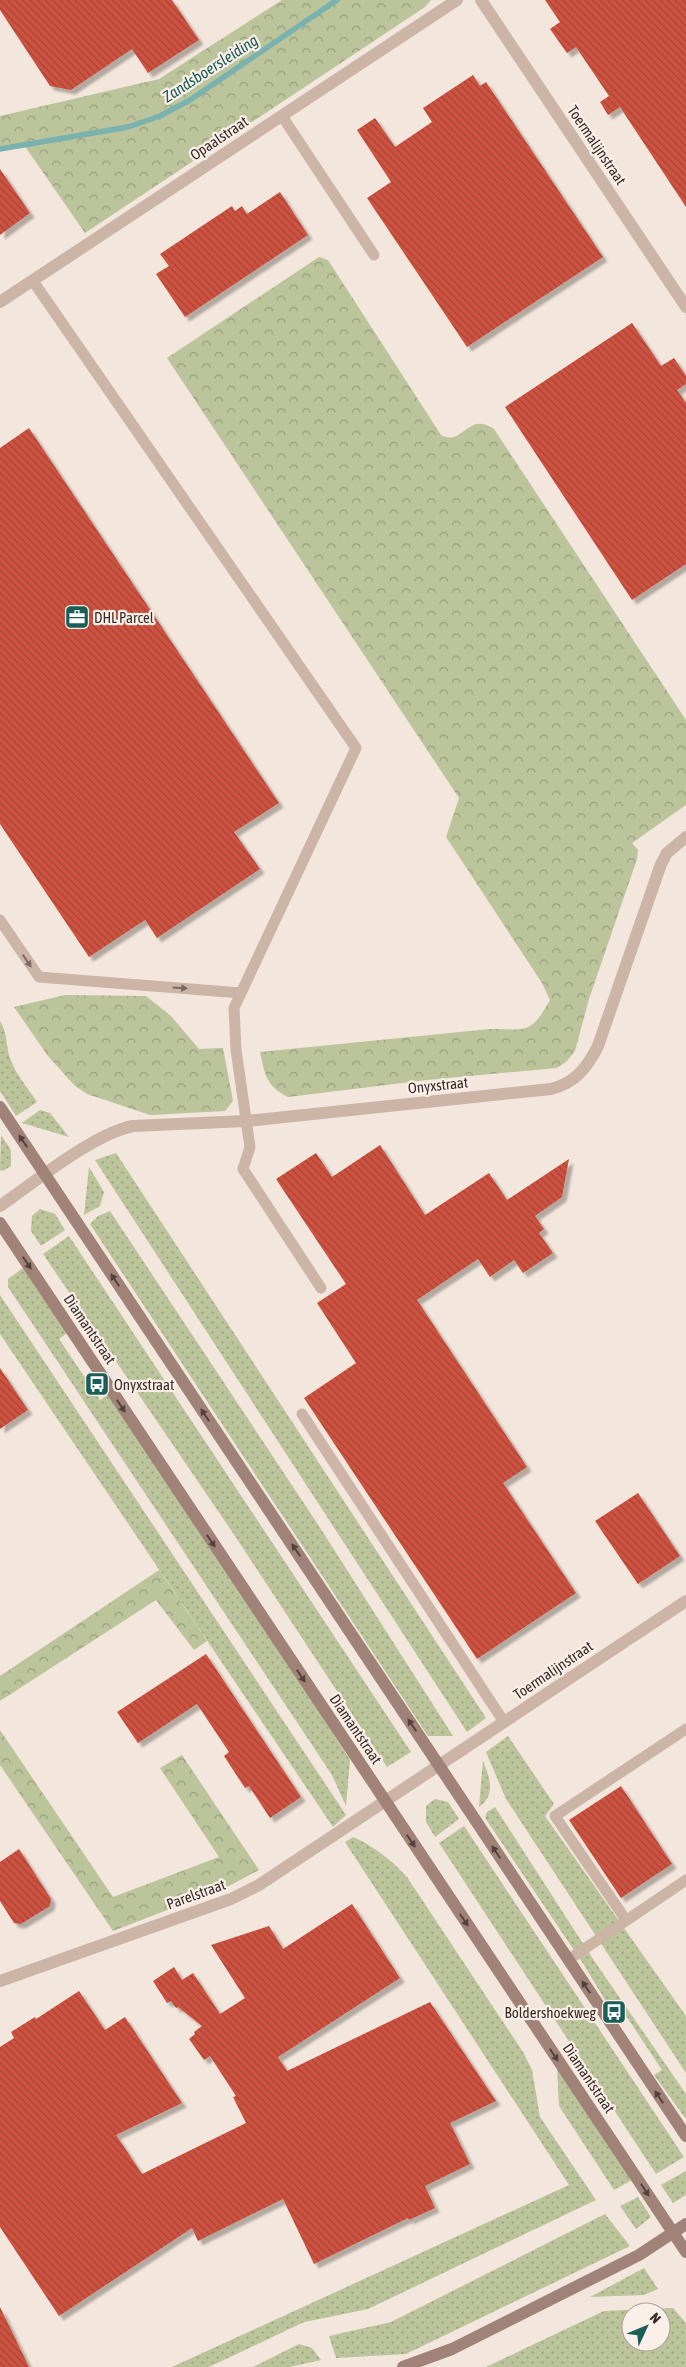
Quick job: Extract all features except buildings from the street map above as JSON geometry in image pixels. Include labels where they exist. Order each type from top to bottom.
[{"type":"main road","points":[[0,1107],[686,2136]]},
{"type":"main road","name":"Diamantstraat","points":[[0,1223],[686,2252]]},
{"type":"main road","points":[[403,2367],[452,2349],[639,2255],[686,2224]]},
{"type":"street","name":"Opaalstraat","points":[[0,302],[457,0]]},
{"type":"street","name":"Toermalijnstraat","points":[[480,0],[686,308]]},
{"type":"street","name":"Onyxstraat","points":[[0,1206],[107,1134],[120,1128],[246,1121],[551,1089],[571,1082],[586,1067],[598,1046],[661,864],[667,853],[686,837]]},
{"type":"street","name":"Toermalijnstraat","points":[[439,1766],[686,1601]]},
{"type":"street","name":"Parelstraat","points":[[0,1981],[231,1899],[286,1869],[439,1766]]},
{"type":"lane","points":[[282,116],[374,255]]},
{"type":"lane","points":[[33,280],[356,748],[234,1008],[236,1050],[250,1147],[242,1169],[321,1288]]},
{"type":"lane","points":[[0,920],[39,977],[241,993]]},
{"type":"lane","points":[[302,1414],[504,1722]]},
{"type":"lane","points":[[626,1920],[555,1816],[686,1729]]},
{"type":"lane","points":[[568,1960],[686,1880]]},
{"type":"green space","points":[[282,0],[431,0],[425,7],[85,233],[24,145],[0,149],[0,116],[159,79]]},
{"type":"green space","points":[[319,257],[328,260],[441,435],[455,437],[471,426],[478,424],[494,429],[686,720],[686,805],[632,843],[638,850],[637,859],[589,999],[575,1051],[567,1061],[557,1068],[427,1080],[288,1097],[275,1089],[263,1067],[260,1052],[490,1029],[527,1028],[538,1019],[550,1000],[542,983],[446,837],[459,798],[167,358]]},
{"type":"green space","points":[[65,995],[146,996],[171,1016],[199,1049],[223,1048],[233,1101],[225,1111],[150,1115],[87,1094],[74,1085],[48,1056],[14,1007]]},
{"type":"green space","points":[[0,1021],[5,1033],[11,1061],[37,1102],[16,1116],[0,1091]]},
{"type":"green space","points":[[40,1110],[50,1113],[69,1137],[22,1123]]},
{"type":"green space","points":[[1,1135],[11,1150],[11,1166],[3,1171],[0,1170]]},
{"type":"green space","points":[[116,1153],[486,1718],[467,1732],[95,1160]]},
{"type":"green space","points":[[89,1167],[104,1192],[100,1206],[84,1215]]},
{"type":"green space","points":[[40,1209],[55,1214],[65,1230],[41,1246],[31,1231],[32,1216]]},
{"type":"green space","points":[[110,1211],[317,1523],[453,1736],[428,1736],[90,1224],[98,1216]]},
{"type":"green space","points":[[69,1236],[411,1752],[387,1767],[233,1533],[43,1254]]},
{"type":"green space","points":[[23,1268],[67,1333],[59,1339],[100,1400],[108,1395],[272,1638],[350,1760],[346,1806],[332,1775],[8,1287],[8,1279]]},
{"type":"green space","points":[[0,1295],[346,1815],[333,1827],[0,1334]]},
{"type":"green space","points":[[159,1570],[207,1641],[194,1650],[156,1600],[0,1701],[0,1676]]},
{"type":"green space","points":[[0,1730],[113,1897],[219,1857],[160,1768],[182,1755],[259,1870],[229,1886],[113,1931],[0,1765]]},
{"type":"green space","points":[[508,1736],[554,1804],[545,1816],[686,2016],[686,2073],[506,1799],[486,1752]]},
{"type":"green space","points":[[483,1761],[488,1774],[490,1792],[479,1807]]},
{"type":"green space","points":[[435,1799],[448,1802],[459,1819],[435,1837],[426,1822],[426,1806]]},
{"type":"green space","points":[[495,1807],[593,1959],[686,2094],[686,2119],[654,2075],[662,2070],[619,2005],[611,2010],[584,1965],[485,1818],[487,1812]]},
{"type":"green space","points":[[464,1826],[684,2157],[656,2174],[439,1843]]},
{"type":"green space","points":[[353,1837],[382,1854],[407,1877],[523,2052],[532,2070],[540,2117],[596,2200],[368,2309],[304,2322],[209,2367],[172,2367],[569,2185],[345,1842]]},
{"type":"green space","points":[[557,2067],[632,2180],[614,2190],[559,2106]]},
{"type":"green space","points":[[686,2171],[686,2195],[673,2203],[661,2185]]},
{"type":"green space","points":[[638,2197],[651,2217],[636,2229],[620,2206]]},
{"type":"green space","points":[[605,2214],[630,2246],[406,2354],[336,2358],[329,2336],[391,2322]]},
{"type":"green space","points":[[644,2268],[658,2289],[644,2295],[590,2297]]},
{"type":"green space","points":[[671,2308],[686,2323],[686,2367],[486,2367],[604,2311],[621,2310],[621,2352],[671,2352]]},
{"type":"green space","points":[[299,2344],[312,2348],[321,2360],[290,2367],[253,2367]]},
{"type":"waterway","name":"Zandsboersleiding","points":[[0,149],[128,127],[160,116],[190,100],[337,0]]},
{"type":"place","name":"DHL Parcel","points":[[77,617]]},
{"type":"place","name":"Onyxstraat","points":[[97,1384]]},
{"type":"place","name":"Boldershoekweg","points":[[614,2012]]}]
